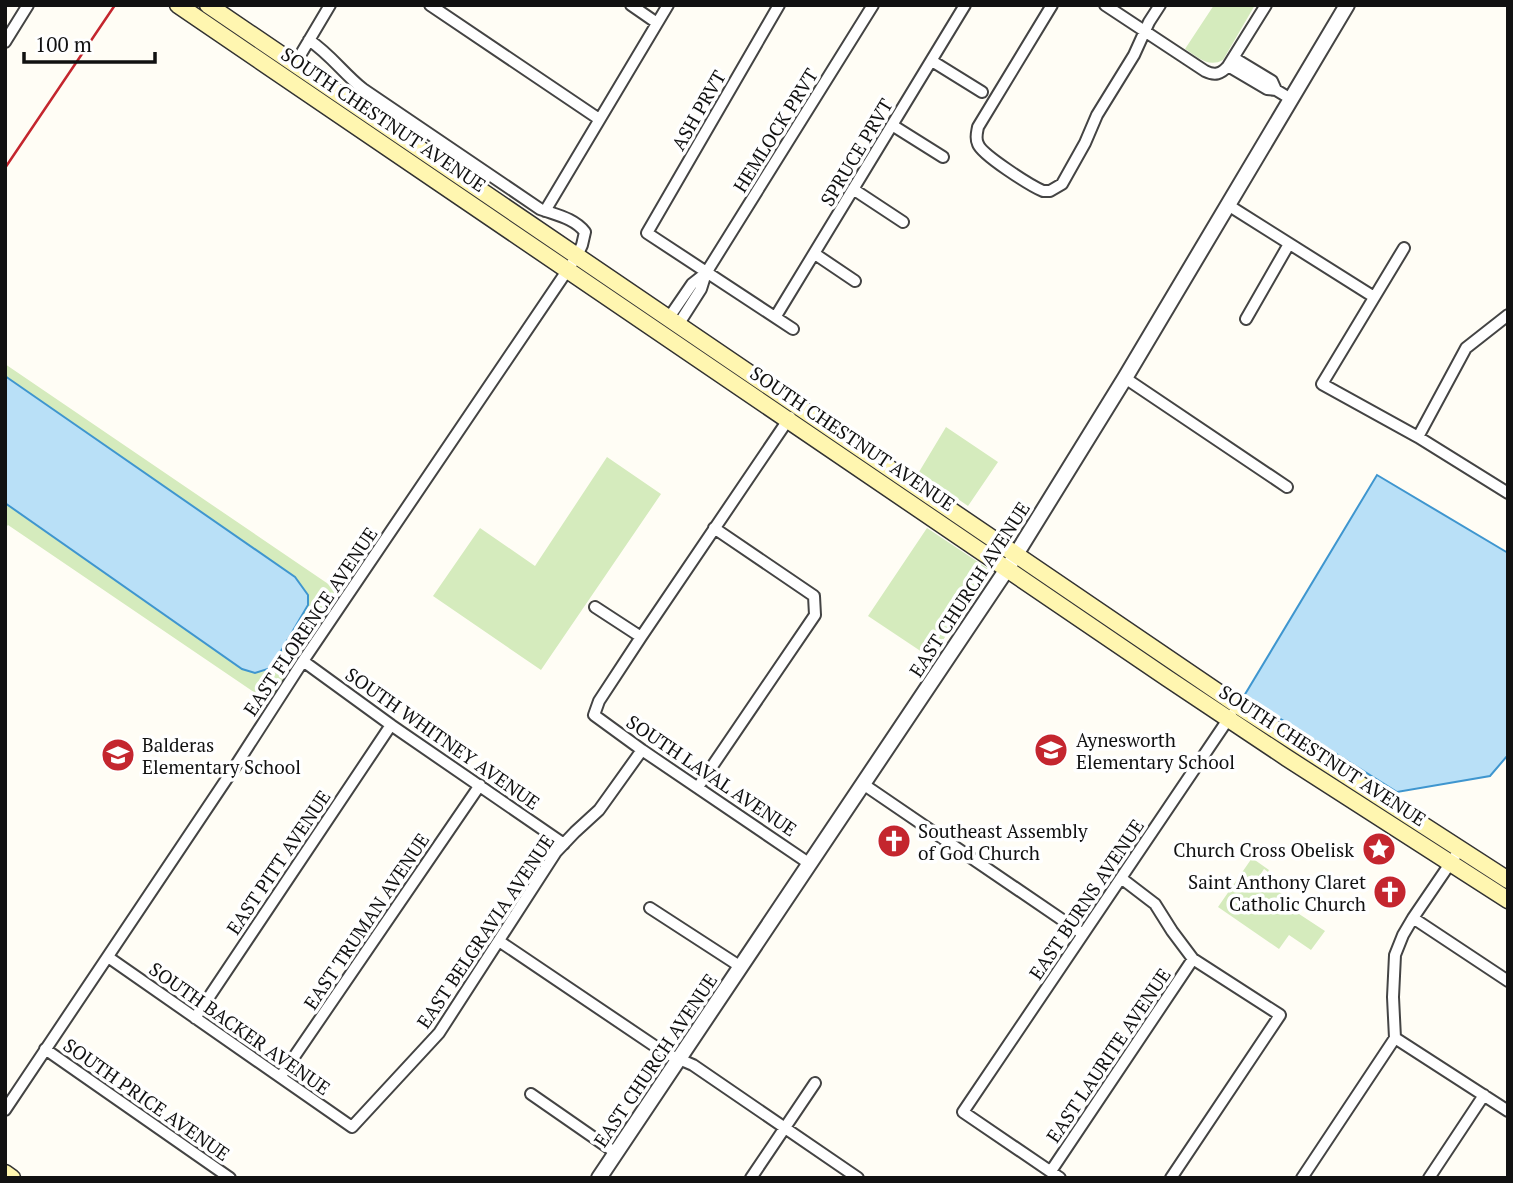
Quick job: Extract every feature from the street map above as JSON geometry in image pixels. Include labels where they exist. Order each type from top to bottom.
[{"type":"main road","name":"SOUTH CHESTNUT AVENUE","points":[[178,5],[572,263],[673,322],[798,405],[1011,562]]},
{"type":"main road","name":"SOUTH CHESTNUT AVENUE","points":[[209,5],[295,64],[788,420],[1011,562],[1233,712],[1455,856],[1508,900]]},
{"type":"main road","points":[[208,25],[225,27],[279,64],[295,64]]},
{"type":"main road","name":"SOUTH CHESTNUT AVENUE","points":[[1455,856],[1508,880]]},
{"type":"main road","points":[[5,1173],[12,1178]]},
{"type":"street","points":[[5,42],[29,5]]},
{"type":"street","points":[[295,64],[330,5]]},
{"type":"street","points":[[430,5],[600,119]]},
{"type":"street","points":[[631,5],[657,23]]},
{"type":"street","points":[[545,211],[668,5]]},
{"type":"street","name":"ASH PRVT","points":[[706,273],[647,233],[779,5]]},
{"type":"street","name":"HEMLOCK PRVT","points":[[673,322],[701,289],[706,273],[873,5]]},
{"type":"street","name":"SPRUCE PRVT","points":[[776,316],[965,5]]},
{"type":"street","points":[[1052,5],[976,135],[977,143],[985,153],[1043,191],[1050,191],[1062,184],[1097,115],[1134,55],[1144,31],[1160,5]]},
{"type":"street","points":[[1105,5],[1210,74],[1222,72],[1231,62],[1266,5]]},
{"type":"street","name":"EAST CHURCH AVENUE","points":[[599,1178],[1011,562],[1125,378],[1344,7]]},
{"type":"street","points":[[309,40],[325,51],[363,89],[545,211],[579,225],[585,232],[582,245],[572,263]]},
{"type":"street","points":[[932,61],[982,92]]},
{"type":"street","points":[[1231,62],[1267,89],[1276,90],[1292,99]]},
{"type":"street","points":[[892,125],[943,157]]},
{"type":"street","points":[[853,189],[903,222]]},
{"type":"street","points":[[1228,205],[1374,297]]},
{"type":"street","points":[[1246,319],[1289,244]]},
{"type":"street","points":[[1404,248],[1322,384],[1418,437],[1508,493]]},
{"type":"street","points":[[815,254],[855,281]]},
{"type":"street","name":"EAST FLORENCE AVENUE","points":[[5,1110],[303,661],[572,263]]},
{"type":"street","points":[[706,273],[793,329]]},
{"type":"street","points":[[1418,437],[1466,348],[1508,315]]},
{"type":"street","points":[[1125,378],[1287,487]]},
{"type":"street","points":[[595,607],[641,637],[798,405]]},
{"type":"street","points":[[698,787],[815,615],[814,596],[714,528]]},
{"type":"street","name":"SOUTH LAVAL AVENUE","points":[[641,637],[599,701],[594,715],[810,864]]},
{"type":"street","name":"SOUTH WHITNEY AVENUE","points":[[303,661],[564,844]]},
{"type":"street","name":"EAST BURNS AVENUE","points":[[1056,1175],[963,1112],[1233,712]]},
{"type":"street","name":"EAST PITT AVENUE","points":[[195,1018],[391,725]]},
{"type":"street","name":"EAST BELGRAVIA AVENUE","points":[[352,1127],[439,1033],[556,852],[599,810],[642,750]]},
{"type":"street","name":"EAST TRUMAN AVENUE","points":[[281,1076],[480,785]]},
{"type":"street","points":[[863,785],[1083,934]]},
{"type":"street","points":[[1302,1178],[1395,1038],[1395,956],[1413,918],[1455,856]]},
{"type":"street","points":[[1121,878],[1155,904],[1193,958],[1280,1015],[1171,1178]]},
{"type":"street","points":[[650,908],[741,967]]},
{"type":"street","points":[[1413,918],[1508,981]]},
{"type":"street","points":[[499,942],[665,1053],[693,1065],[858,1178]]},
{"type":"street","name":"SOUTH BACKER AVENUE","points":[[108,957],[352,1127]]},
{"type":"street","name":"EAST LAURITE AVENUE","points":[[1056,1175],[1193,958]]},
{"type":"street","points":[[1395,1038],[1508,1111]]},
{"type":"street","name":"SOUTH PRICE AVENUE","points":[[45,1049],[230,1178]]},
{"type":"street","points":[[751,1178],[815,1083]]},
{"type":"street","points":[[531,1094],[616,1153]]},
{"type":"street","points":[[1429,1178],[1484,1095]]},
{"type":"green space","points":[[1214,5],[1255,5],[1223,60],[1213,63],[1185,49]]},
{"type":"green space","points":[[5,364],[343,594],[270,703],[8,525],[5,528]]},
{"type":"green space","points":[[946,427],[998,462],[968,506],[919,472]]},
{"type":"green space","points":[[607,457],[661,494],[541,670],[433,596],[480,528],[535,566]]},
{"type":"green space","points":[[927,528],[990,570],[931,658],[868,616]]},
{"type":"green space","points":[[1252,858],[1269,870],[1268,872],[1264,869],[1258,878],[1298,905],[1296,912],[1325,931],[1311,950],[1289,935],[1279,949],[1218,907]]},
{"type":"water","points":[[5,376],[295,577],[308,595],[308,605],[271,668],[255,673],[242,669],[5,503]]},
{"type":"water","points":[[1377,475],[1508,553],[1508,755],[1490,776],[1397,792],[1244,696]]},
{"type":"railway","points":[[5,168],[115,5]]},
{"type":"place","name":"Aynesworth Elementary School","points":[[1051,750]]},
{"type":"place","name":"Balderas Elementary School","points":[[118,755]]},
{"type":"place","name":"Southeast Assembly of God Church","points":[[894,841]]},
{"type":"place","name":"Church Cross Obelisk","points":[[1379,849]]},
{"type":"place","name":"Saint Anthony Claret Catholic Church","points":[[1390,892]]}]
